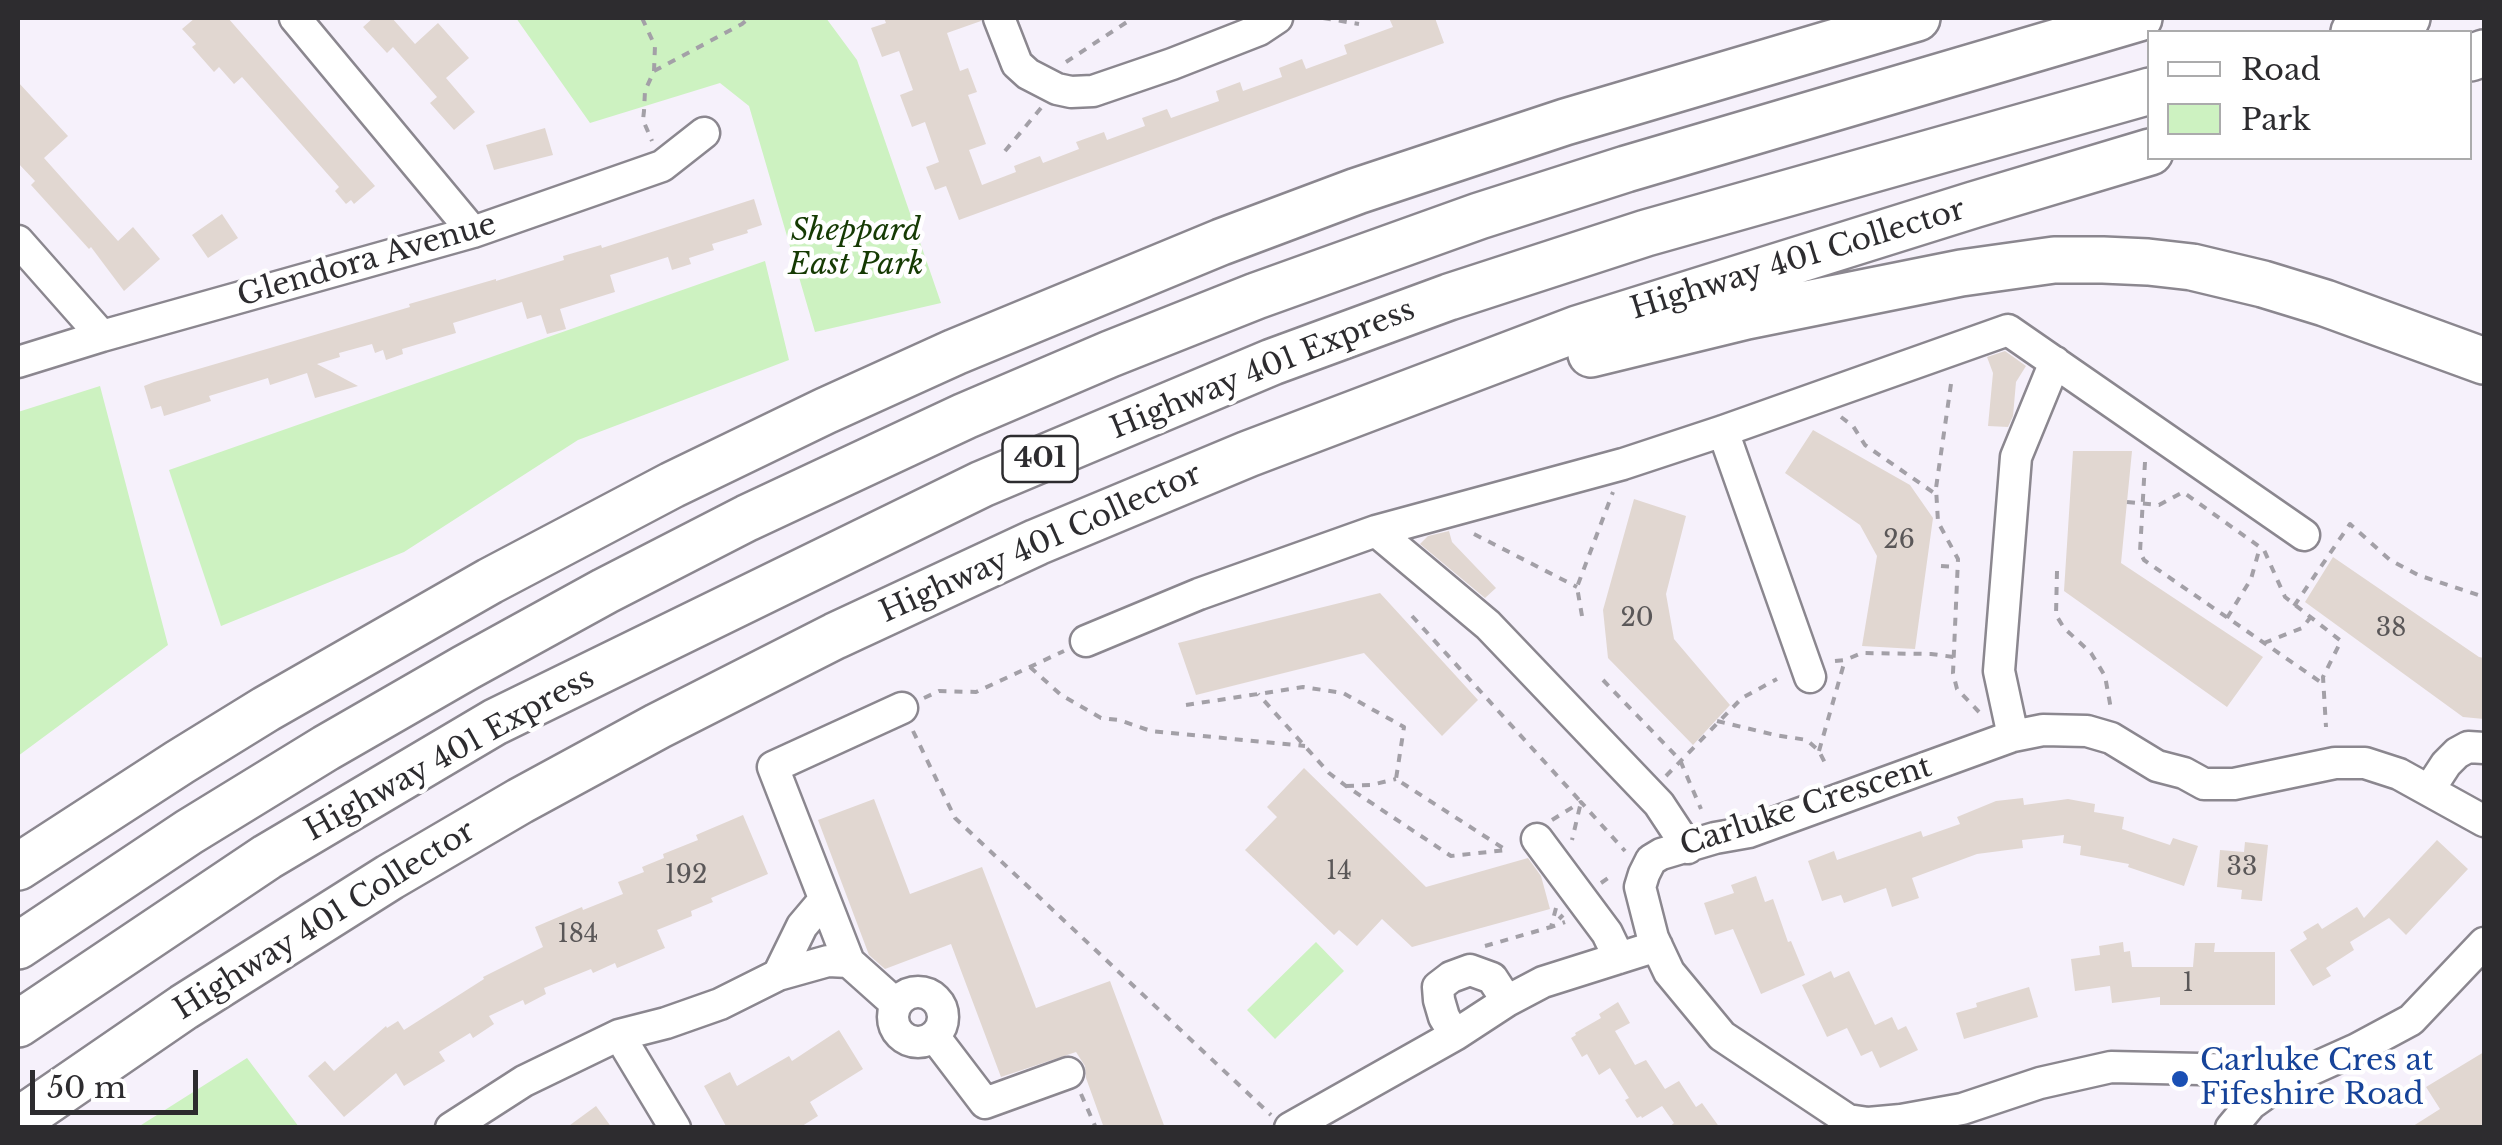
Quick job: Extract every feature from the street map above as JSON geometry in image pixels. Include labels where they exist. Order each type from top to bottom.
[{"type":"highway","points":[[18,867],[180,762],[378,644],[596,524],[825,411],[1076,274],[1284,192],[1456,132],[1816,18]]},
{"type":"highway","points":[[825,411],[1087,296],[1357,191],[1564,122],[1917,18]]},
{"type":"highway","name":"401","points":[[18,946],[271,781],[516,639],[748,518],[965,416],[1256,296],[1478,216],[2139,18]]},
{"type":"highway","points":[[2361,30],[2406,18]]},
{"type":"highway","name":"Highway 401 Express","points":[[18,1024],[268,857],[495,722],[982,484],[1272,362],[1449,297],[1646,234],[2147,92]]},
{"type":"highway","name":"Highway 401 Collector","points":[[18,1122],[184,1007],[520,801],[835,636],[1037,542],[1324,425],[1577,330],[2147,153]]},
{"type":"highway","points":[[1324,425],[1747,316],[2054,260],[2148,262],[2235,276],[2325,303],[2484,361]]},
{"type":"street","points":[[295,18],[473,232]]},
{"type":"street","points":[[999,18],[1017,64],[1028,74],[1071,92],[1093,91],[1172,64],[1258,30],[1277,18]]},
{"type":"street","name":"Glendora Avenue","points":[[18,362],[473,232],[662,166],[704,133]]},
{"type":"street","points":[[18,241],[102,336]]},
{"type":"street","points":[[1086,641],[1199,594],[1376,531],[1623,464],[2008,330],[2304,535]]},
{"type":"street","points":[[2013,736],[1999,671],[2016,457],[2054,362]]},
{"type":"street","points":[[1723,431],[1822,669]]},
{"type":"street","points":[[1376,531],[1488,625],[1659,804],[1688,848]]},
{"type":"street","points":[[902,708],[773,766],[849,962],[896,1004],[918,992],[934,998],[942,1021],[934,1036],[985,1103],[1068,1073]]},
{"type":"street","name":"Carluke Crescent","points":[[2278,1084],[2245,1070],[2111,1068],[2058,1078],[1947,1112],[1868,1124],[1848,1120],[1722,1036],[1669,972],[1640,887],[1644,874],[1651,860],[1661,854],[1749,832],[2013,736],[2044,730],[2087,731],[2110,738],[2157,766],[2184,773],[2204,784],[2234,784],[2335,763],[2366,763],[2399,774],[2484,821]]},
{"type":"street","points":[[2429,790],[2458,753],[2468,747],[2484,748]]},
{"type":"street","points":[[1542,831],[1619,958]]},
{"type":"street","points":[[778,974],[802,926],[824,900]]},
{"type":"street","points":[[2230,1128],[2251,1104],[2278,1084],[2411,1020],[2484,943]]},
{"type":"street","points":[[1280,1121],[1455,1035],[1544,982],[1657,946]]},
{"type":"street","points":[[451,1128],[524,1080],[619,1035],[720,1004],[778,974],[828,961],[849,962]]},
{"type":"street","points":[[1455,1035],[1444,1018],[1438,987],[1451,977],[1470,970],[1492,978],[1507,1001]]},
{"type":"street","points":[[619,1035],[675,1128]]},
{"type":"path","points":[[642,18],[655,46],[654,71],[645,90],[643,120],[662,166]]},
{"type":"path","points":[[654,71],[749,18]]},
{"type":"path","points":[[1323,18],[1359,24]]},
{"type":"path","points":[[1952,384],[1936,495],[1938,522],[1958,560],[1956,688],[1978,712]]},
{"type":"path","points":[[1841,417],[1853,426],[1865,445],[1936,495]]},
{"type":"path","points":[[2145,462],[2140,552],[2144,560],[2323,684]]},
{"type":"path","points":[[1582,616],[1577,587],[1623,464]]},
{"type":"path","points":[[2127,502],[2159,505],[2183,492],[2264,550],[2285,598],[2341,641],[2323,676],[2326,727]]},
{"type":"path","points":[[2294,606],[2350,524],[2390,560],[2418,575],[2484,597]]},
{"type":"path","points":[[1474,534],[1577,587]]},
{"type":"path","points":[[2228,618],[2251,579],[2260,547]]},
{"type":"path","points":[[1941,566],[1958,567]]},
{"type":"path","points":[[2057,570],[2056,616],[2091,654],[2105,676],[2111,710]]},
{"type":"path","points":[[1412,616],[1626,850]]},
{"type":"path","points":[[2264,643],[2302,628],[2310,618]]},
{"type":"path","points":[[1086,641],[976,692],[939,691],[902,708],[955,818],[1280,1121]]},
{"type":"path","points":[[1822,669],[1862,653],[1954,657]]},
{"type":"path","points":[[1820,751],[1846,660]]},
{"type":"path","points":[[1030,667],[1061,695],[1101,718],[1150,731],[1305,746]]},
{"type":"path","points":[[1650,794],[1742,698],[1777,679]]},
{"type":"path","points":[[1603,680],[1680,760],[1701,810]]},
{"type":"path","points":[[1186,705],[1303,687],[1343,693],[1404,727],[1396,779]]},
{"type":"path","points":[[1258,694],[1329,772],[1346,786],[1452,856],[1506,850],[1396,779],[1346,786]]},
{"type":"path","points":[[1718,722],[1807,740],[1820,751],[1826,765]]},
{"type":"path","points":[[1542,831],[1581,802]]},
{"type":"path","points":[[1551,927],[1579,896],[1581,802]]},
{"type":"path","points":[[1470,970],[1462,953],[1551,927],[1579,896],[1614,874]]},
{"type":"path","points":[[1551,927],[1579,896]]},
{"type":"path","points":[[1068,1073],[1096,1128]]},
{"type":"green space","name":"Sheppard East Park","points":[[516,18],[826,18],[857,60],[941,303],[815,332],[749,106],[720,83],[590,123]]},
{"type":"green space","points":[[765,261],[789,360],[578,440],[404,552],[221,626],[169,470]]},
{"type":"green space","points":[[100,386],[168,645],[18,756],[18,412]]},
{"type":"green space","points":[[1316,942],[1344,971],[1275,1039],[1247,1010]]},
{"type":"green space","points":[[247,1058],[299,1127],[138,1127]]},
{"type":"building","points":[[195,18],[228,18],[375,186],[354,204],[351,200],[346,204],[335,191],[339,187],[242,77],[234,84],[219,67],[214,72],[192,47],[196,44],[182,29]]},
{"type":"building","points":[[373,18],[392,18],[415,44],[438,23],[469,58],[446,78],[475,112],[454,130],[430,103],[437,97],[393,47],[387,53],[363,27]]},
{"type":"building","points":[[884,18],[981,18],[947,33],[960,71],[968,68],[977,92],[968,95],[986,144],[969,150],[982,185],[1016,172],[1014,166],[1040,156],[1043,163],[1079,149],[1076,142],[1104,132],[1107,140],[1145,126],[1142,118],[1167,109],[1171,118],[1219,101],[1216,91],[1240,82],[1243,91],[1282,77],[1279,68],[1302,59],[1306,69],[1347,54],[1344,45],[1393,27],[1389,18],[1435,18],[1444,43],[959,220],[946,186],[935,190],[926,167],[939,162],[925,122],[912,127],[900,95],[913,90],[899,51],[882,57],[871,28],[886,23]]},
{"type":"building","points":[[18,82],[68,136],[44,158],[118,241],[133,227],[160,259],[124,291],[91,247],[31,185],[35,181],[18,163]]},
{"type":"building","points":[[545,128],[553,155],[494,170],[486,145]]},
{"type":"building","points":[[754,199],[762,225],[712,244],[714,250],[689,258],[691,264],[672,270],[668,257],[610,275],[615,292],[560,309],[566,329],[547,334],[541,315],[527,319],[522,302],[453,323],[456,333],[402,349],[403,354],[386,360],[383,350],[375,353],[372,344],[317,364],[358,386],[315,398],[307,373],[270,385],[268,378],[209,396],[211,401],[164,416],[161,406],[151,409],[144,386],[154,382],[496,281],[564,260],[563,256],[601,245],[602,248]]},
{"type":"building","points":[[222,214],[238,238],[208,258],[192,235]]},
{"type":"building","points":[[2005,351],[2026,366],[2016,382],[2008,427],[1988,426],[1993,373],[1987,357]]},
{"type":"building","points":[[1813,430],[1910,485],[1933,518],[1915,649],[1862,646],[1877,556],[1860,525],[1785,473]]},
{"type":"building","points":[[2073,451],[2132,451],[2121,563],[2263,657],[2227,707],[2064,591]]},
{"type":"building","points":[[1634,499],[1686,516],[1666,594],[1674,639],[1730,705],[1693,745],[1608,658],[1603,610]]},
{"type":"building","points":[[1449,531],[1452,542],[1496,588],[1485,598],[1420,544],[1428,536]]},
{"type":"building","points":[[2333,557],[2484,658],[2484,719],[2463,717],[2305,602]]},
{"type":"building","points":[[1380,593],[1478,700],[1442,736],[1364,653],[1196,695],[1178,643]]},
{"type":"building","points":[[1304,768],[1426,887],[1528,858],[1541,876],[1550,909],[1412,947],[1382,919],[1357,946],[1339,930],[1334,935],[1245,850],[1277,817],[1267,807]]},
{"type":"building","points":[[2023,798],[2024,805],[2068,799],[2095,804],[2094,812],[2124,817],[2122,829],[2170,845],[2173,838],[2198,846],[2184,886],[2128,867],[2129,864],[2080,855],[2081,846],[2063,843],[2064,835],[2022,840],[2023,848],[1977,854],[1912,878],[1919,898],[1892,907],[1886,888],[1844,903],[1841,895],[1822,901],[1808,861],[1834,851],[1837,860],[1921,831],[1923,837],[1960,824],[1957,817],[1996,801]]},
{"type":"building","points":[[874,799],[910,894],[982,867],[1036,1008],[1110,981],[1165,1128],[1104,1128],[1085,1066],[1076,1052],[1001,1077],[951,944],[885,969],[869,955],[818,820]]},
{"type":"building","points":[[743,815],[768,874],[711,898],[713,902],[691,911],[692,916],[657,930],[665,948],[617,968],[615,963],[593,973],[591,969],[544,988],[546,994],[525,1005],[523,1000],[489,1016],[494,1024],[439,1052],[445,1061],[404,1086],[396,1073],[344,1117],[308,1076],[325,1061],[334,1071],[386,1026],[398,1021],[404,1030],[483,977],[543,947],[535,927],[623,894],[618,882],[644,872],[642,867],[664,858],[663,854],[698,840],[696,835]]},
{"type":"building","points":[[2437,840],[2468,869],[2406,935],[2389,918],[2350,942],[2354,950],[2326,968],[2331,976],[2313,986],[2290,950],[2307,939],[2303,932],[2318,923],[2322,929],[2357,907],[2364,918]]},
{"type":"building","points":[[2245,842],[2268,845],[2262,901],[2241,899],[2242,890],[2217,887],[2220,850],[2244,852]]},
{"type":"building","points":[[1756,876],[1765,902],[1773,899],[1805,975],[1761,994],[1733,929],[1715,935],[1704,903],[1734,893],[1731,885]]},
{"type":"building","points":[[2123,942],[2124,952],[2130,951],[2132,967],[2193,967],[2195,943],[2215,943],[2214,952],[2275,952],[2275,1005],[2160,1005],[2160,997],[2112,1003],[2110,986],[2075,991],[2071,959],[2100,955],[2099,946]]},
{"type":"building","points":[[1831,971],[1834,978],[1849,971],[1875,1025],[1892,1017],[1898,1030],[1906,1026],[1918,1050],[1880,1068],[1872,1051],[1861,1056],[1847,1028],[1827,1037],[1802,985]]},
{"type":"building","points":[[2029,987],[2038,1017],[1964,1039],[1956,1013]]},
{"type":"building","points":[[1618,1002],[1630,1023],[1615,1031],[1635,1065],[1646,1060],[1665,1089],[1679,1081],[1696,1107],[1702,1103],[1720,1128],[1668,1128],[1674,1123],[1662,1106],[1637,1118],[1610,1068],[1599,1075],[1587,1054],[1582,1057],[1571,1038]]},
{"type":"building","points":[[839,1030],[863,1069],[810,1102],[818,1116],[799,1128],[727,1128],[704,1086],[730,1072],[737,1086],[789,1056],[792,1061]]},
{"type":"building","points":[[2484,1052],[2484,1128],[2410,1128],[2440,1109],[2426,1087]]},
{"type":"building","points":[[596,1106],[612,1128],[566,1128]]},
{"type":"place","name":"Carluke Cres at Fifeshire Road","points":[[2180,1079]]}]
